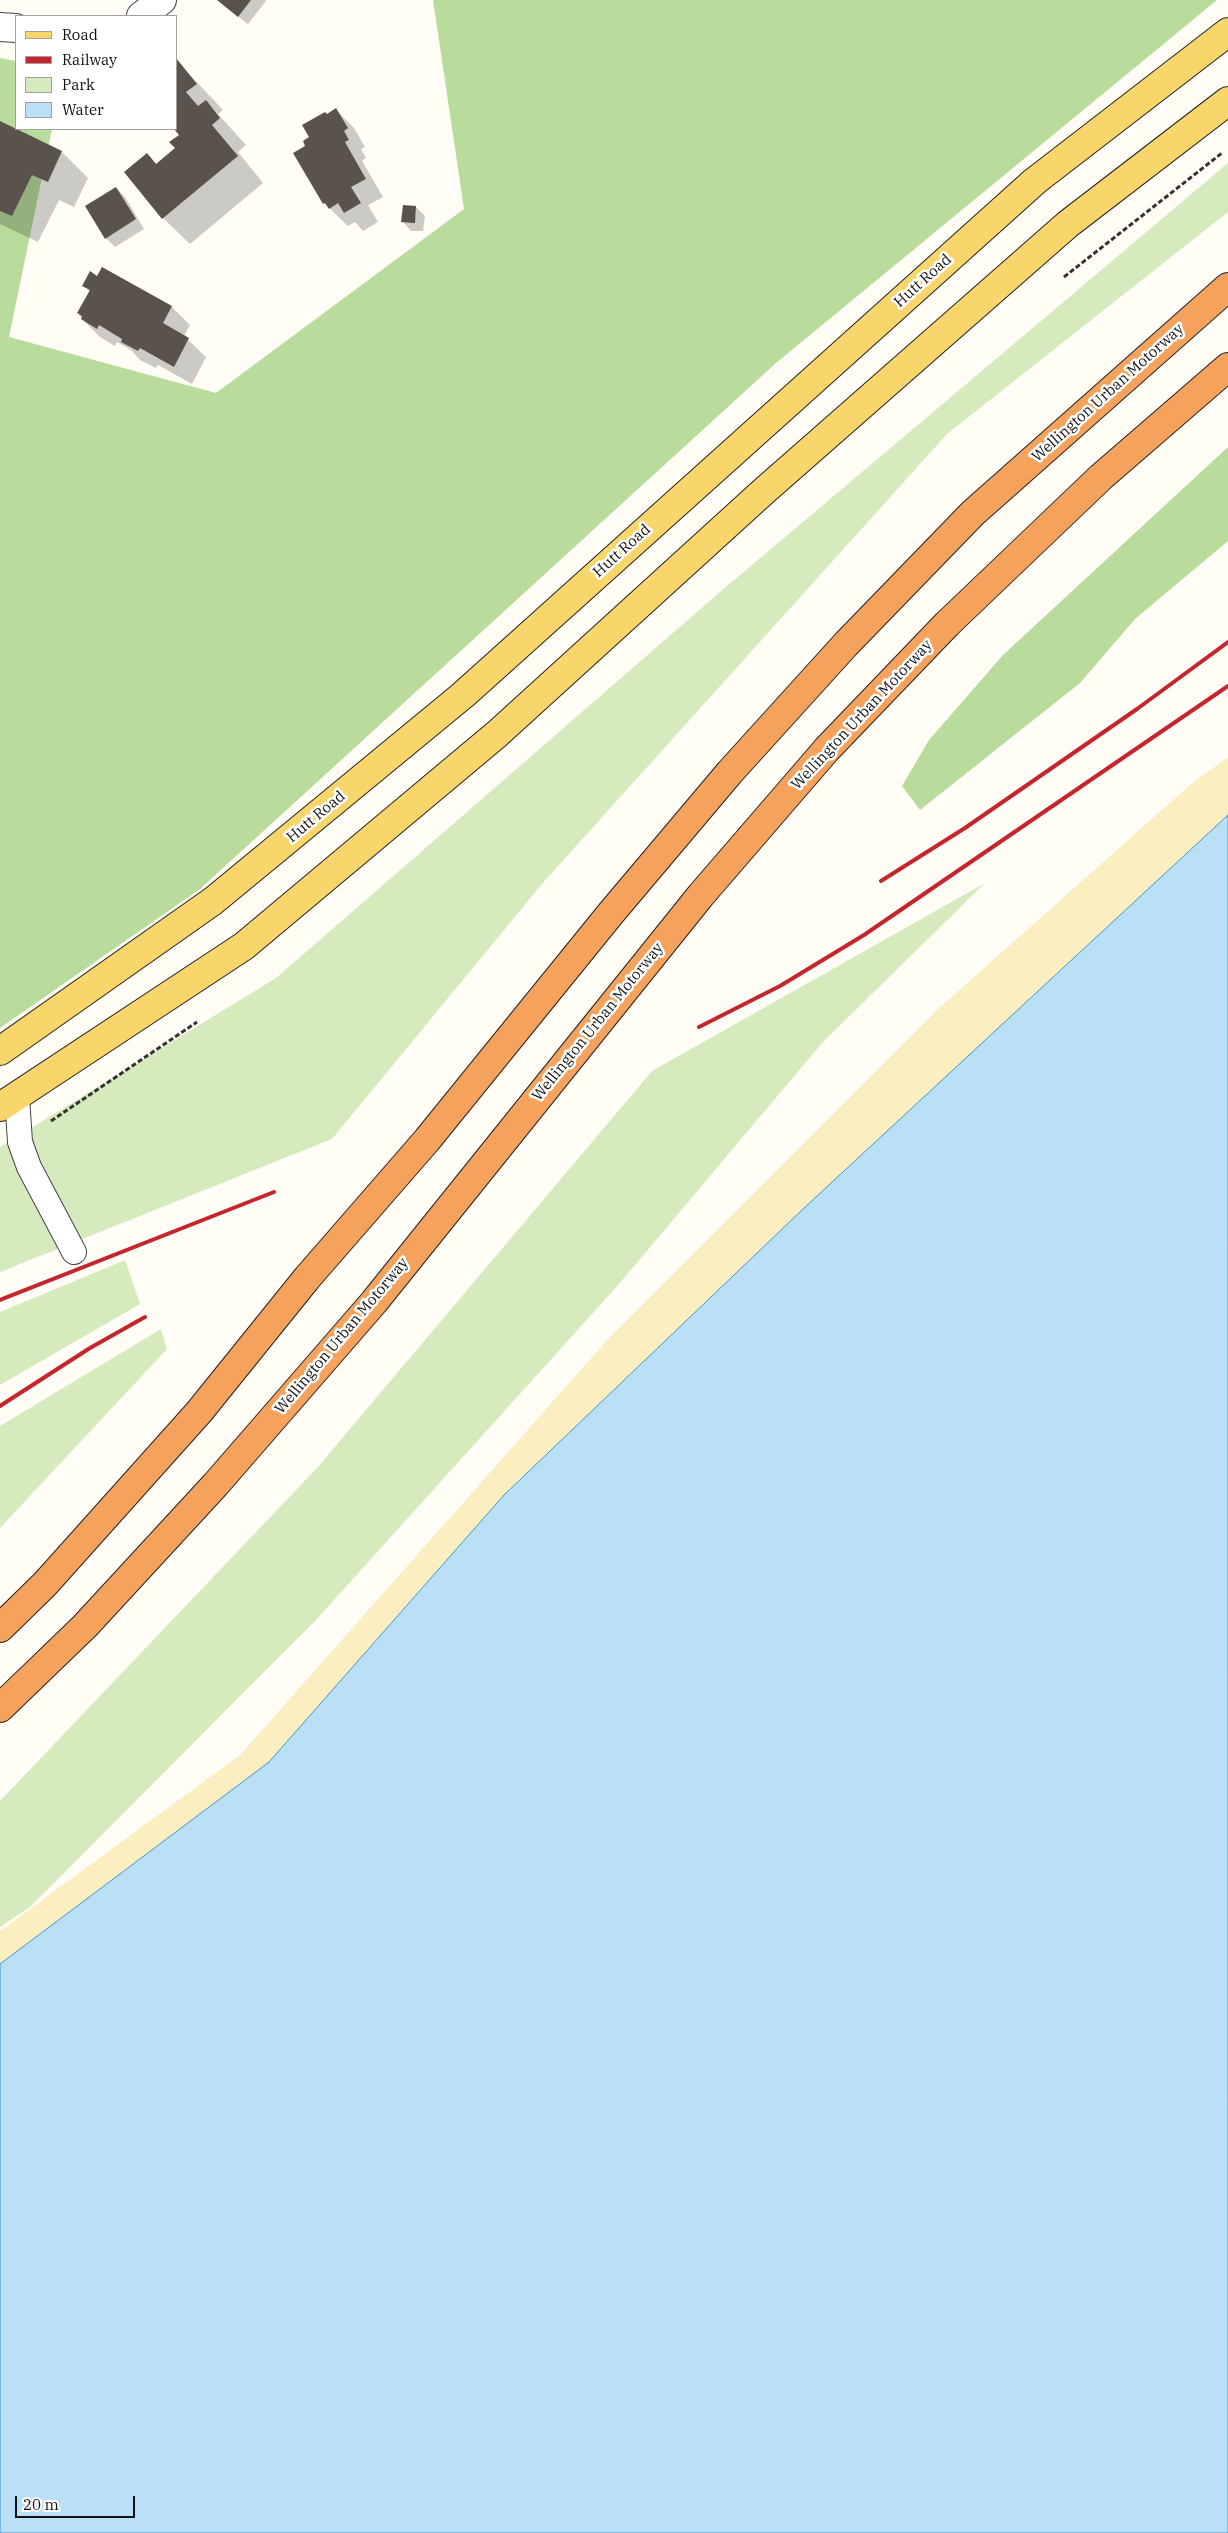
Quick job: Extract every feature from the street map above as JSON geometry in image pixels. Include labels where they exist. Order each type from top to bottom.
[{"type":"highway","name":"Wellington Urban Motorway","points":[[0,1628],[45,1584],[199,1412],[307,1278],[427,1140],[630,891],[730,772],[833,659],[973,513],[1228,287]]},
{"type":"highway","name":"Wellington Urban Motorway","points":[[0,1708],[85,1626],[216,1484],[367,1310],[701,895],[827,749],[947,624],[1094,484],[1228,367]]},
{"type":"main road","name":"Hutt Road","points":[[0,1051],[213,902],[464,695],[1035,181],[1228,32]]},
{"type":"main road","points":[[9,1102],[244,946],[497,734],[771,485],[1068,224],[1228,101]]},
{"type":"street","points":[[142,15],[162,0]]},
{"type":"street","points":[[0,27],[15,28]]},
{"type":"lane","points":[[9,1102],[29,1166],[74,1252]]},
{"type":"green space","points":[[433,0],[1217,0],[776,363],[200,889],[0,1028],[0,58],[15,61],[15,130],[52,130],[9,337],[216,393],[464,209]]},
{"type":"green space","points":[[1228,163],[1228,212],[947,434],[541,885],[332,1139],[0,1272],[0,1147],[276,978],[720,592]]},
{"type":"green space","points":[[1228,447],[1228,541],[1135,619],[1080,683],[920,810],[902,786],[929,740],[1003,655]]},
{"type":"green space","points":[[985,883],[822,1043],[619,1284],[315,1621],[30,1907],[0,1927],[0,1801],[317,1468],[652,1071]]},
{"type":"green space","points":[[125,1260],[140,1304],[0,1385],[0,1312]]},
{"type":"green space","points":[[161,1329],[167,1349],[0,1528],[0,1426]]},
{"type":"sand","points":[[1228,757],[1228,815],[803,1209],[504,1495],[269,1762],[0,1964],[0,1931],[240,1755],[609,1338],[938,1009],[1190,785]]},
{"type":"water","points":[[1228,815],[1228,2533],[0,2533],[0,1964],[269,1762],[504,1495],[803,1209]]},
{"type":"building","points":[[217,0],[251,0],[238,17]]},
{"type":"building","points":[[178,60],[197,84],[186,92],[198,106],[206,100],[220,118],[212,125],[238,156],[162,219],[124,172],[147,153],[156,164],[175,148],[169,142],[179,135],[175,130],[178,130]]},
{"type":"building","points":[[336,108],[348,128],[344,131],[349,140],[345,142],[366,179],[351,187],[361,203],[344,213],[338,203],[329,209],[325,203],[323,204],[293,153],[305,146],[303,141],[309,137],[302,125]]},
{"type":"building","points":[[0,121],[15,130],[62,151],[48,182],[32,175],[12,216],[0,211]]},
{"type":"building","points":[[116,187],[136,219],[105,239],[85,206]]},
{"type":"building","points":[[403,205],[416,206],[415,223],[401,222]]},
{"type":"building","points":[[102,267],[172,306],[163,323],[189,338],[174,367],[140,348],[138,351],[121,342],[122,339],[99,325],[97,329],[81,319],[82,316],[77,313],[90,290],[82,286],[90,271],[97,276]]},
{"type":"railway","points":[[881,881],[965,828],[1137,709],[1228,642]]},
{"type":"railway","points":[[699,1027],[780,986],[864,935],[1228,686]]},
{"type":"railway","points":[[0,1300],[274,1192]]},
{"type":"railway","points":[[0,1406],[90,1348],[145,1317]]}]
